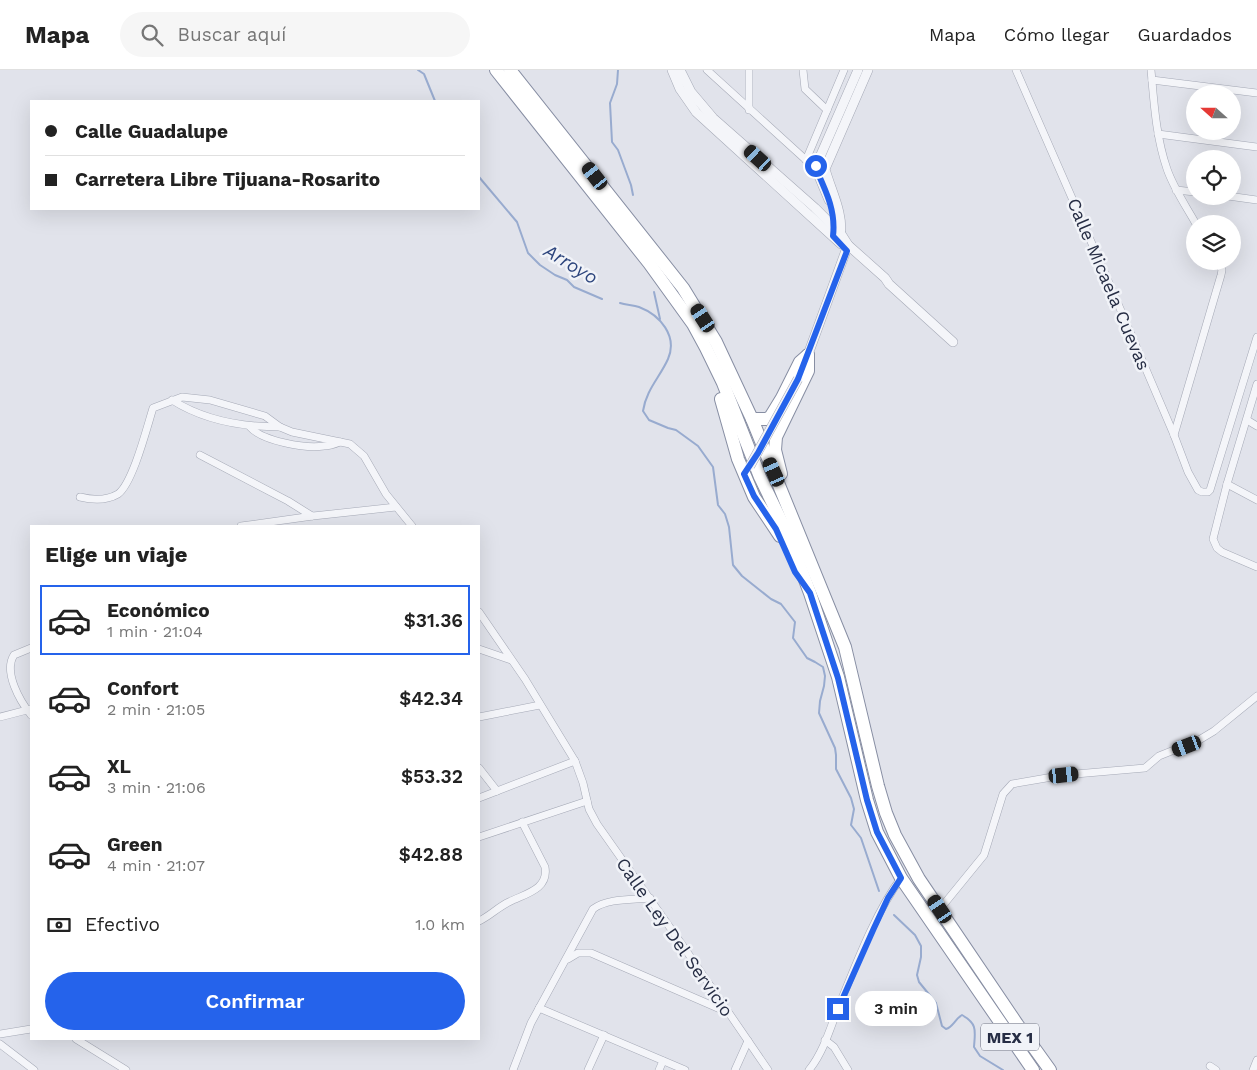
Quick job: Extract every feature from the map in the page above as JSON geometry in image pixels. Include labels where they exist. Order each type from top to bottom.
[{"type":"highway","name":"MEX 1","points":[[496,70],[649,263],[693,324],[706,348],[723,382],[756,468],[788,535],[810,593],[838,678],[867,800],[877,832],[901,878],[1033,1070]]},
{"type":"highway","name":"MEX 1","points":[[510,70],[683,288],[716,342],[752,419],[847,654],[886,813],[895,836],[912,868],[1050,1070]]},
{"type":"highway","points":[[706,348],[708,364],[724,407],[738,459],[747,470],[754,496],[776,529],[795,572],[810,593]]},
{"type":"highway","points":[[752,419],[766,419],[771,416],[800,362],[808,355]]},
{"type":"highway","points":[[780,486],[781,474],[775,450],[776,437],[808,371],[808,355]]},
{"type":"street","points":[[672,70],[680,89],[696,112],[837,235]]},
{"type":"street","points":[[680,70],[691,92],[713,118],[815,208],[848,248],[881,282],[889,284],[953,342]]},
{"type":"street","points":[[707,70],[806,160],[821,169],[838,213],[837,235]]},
{"type":"street","points":[[749,70],[749,110]]},
{"type":"street","points":[[803,70],[804,88],[827,110]]},
{"type":"street","points":[[821,169],[858,70]]},
{"type":"street","points":[[821,169],[868,70]]},
{"type":"street","name":"Calle Micaela Cuevas","points":[[1016,70],[1174,435],[1188,472],[1198,490],[1206,492],[1210,490],[1257,337]]},
{"type":"street","points":[[1151,70],[1158,134],[1167,169],[1176,190],[1191,215]]},
{"type":"street","points":[[806,160],[842,72]]},
{"type":"street","points":[[1152,80],[1257,93]]},
{"type":"street","points":[[1158,134],[1257,147]]},
{"type":"street","points":[[1176,190],[1186,191]]},
{"type":"street","points":[[1241,198],[1257,200]]},
{"type":"street","points":[[747,470],[798,379],[848,248]]},
{"type":"street","points":[[1174,435],[1222,270]]},
{"type":"street","points":[[1257,384],[1227,484],[1213,539],[1214,544],[1222,552],[1257,567]]},
{"type":"street","points":[[80,497],[92,500],[101,499],[117,494],[122,489],[140,450],[153,408],[172,400],[182,397],[197,397],[217,401],[265,416],[280,427]]},
{"type":"street","points":[[172,400],[199,414],[250,427],[280,427],[308,436],[342,441],[356,447],[364,456],[386,494],[411,525]]},
{"type":"street","points":[[1247,420],[1257,426]]},
{"type":"street","points":[[250,427],[260,436],[310,447],[325,446],[342,441]]},
{"type":"street","points":[[200,455],[288,501],[312,516]]},
{"type":"street","points":[[1227,484],[1257,500]]},
{"type":"street","points":[[248,525],[396,507]]},
{"type":"street","name":"Calle Ley Del Servicio","points":[[480,614],[575,761],[587,801],[597,824],[768,1070]]},
{"type":"street","points":[[0,717],[30,711],[14,683],[10,665],[14,655],[30,648]]},
{"type":"street","points":[[480,649],[511,660]]},
{"type":"street","points":[[940,909],[984,855],[1003,794],[1012,784],[1064,775],[1145,768],[1159,756],[1200,740],[1257,696]]},
{"type":"street","points":[[480,717],[540,705]]},
{"type":"street","points":[[480,798],[575,761]]},
{"type":"street","points":[[480,769],[497,791]]},
{"type":"street","points":[[480,836],[587,801]]},
{"type":"street","points":[[482,920],[507,902],[532,892],[544,880],[545,868],[522,822]]},
{"type":"street","points":[[809,1070],[818,1057],[872,931],[888,898],[901,878]]},
{"type":"street","points":[[513,1070],[531,1022],[592,908],[612,902],[650,898]]},
{"type":"street","points":[[565,961],[578,953],[591,953],[728,1012]]},
{"type":"street","points":[[539,1008],[685,1070]]},
{"type":"street","points":[[0,1034],[30,1029]]},
{"type":"street","points":[[588,1070],[604,1035]]},
{"type":"street","points":[[78,1040],[126,1070]]},
{"type":"street","points":[[825,1040],[834,1047],[848,1070]]},
{"type":"street","points":[[735,1070],[748,1041]]},
{"type":"street","points":[[0,1044],[34,1070]]},
{"type":"street","points":[[1253,1070],[1257,1060]]},
{"type":"street","points":[[659,1070],[663,1061]]},
{"type":"waterway","name":"Arroyo","points":[[418,70],[424,74],[435,100]]},
{"type":"waterway","points":[[618,70],[617,84],[610,103],[612,142],[618,150],[633,195]]},
{"type":"waterway","name":"Arroyo","points":[[480,178],[517,222],[528,253],[540,265],[567,280],[574,287],[602,299]]},
{"type":"waterway","points":[[654,292],[660,319]]},
{"type":"waterway","name":"Arroyo","points":[[620,303],[639,307],[654,315],[665,327],[671,342],[668,359],[650,390],[643,411],[649,420],[676,430],[698,446],[713,467],[718,505],[725,514],[729,527],[733,565],[742,576],[771,599],[781,604],[795,622],[793,638],[807,658],[823,667],[825,676],[819,713],[835,748],[836,769],[851,798],[854,809],[851,825],[861,838],[879,891]]},
{"type":"waterway","name":"Arroyo","points":[[894,915],[915,935],[921,946],[921,957],[917,975],[919,982],[936,1003],[942,1026],[946,1029],[948,1028],[962,1015],[967,1018],[973,1025],[974,1047],[980,1056],[1003,1070]]},
{"type":"route","points":[[816,166],[833,213],[833,236],[847,251],[798,379],[758,453],[744,474],[754,496],[776,529],[795,572],[810,593],[838,678],[867,800],[877,832],[901,878],[888,898],[838,1009]]}]
